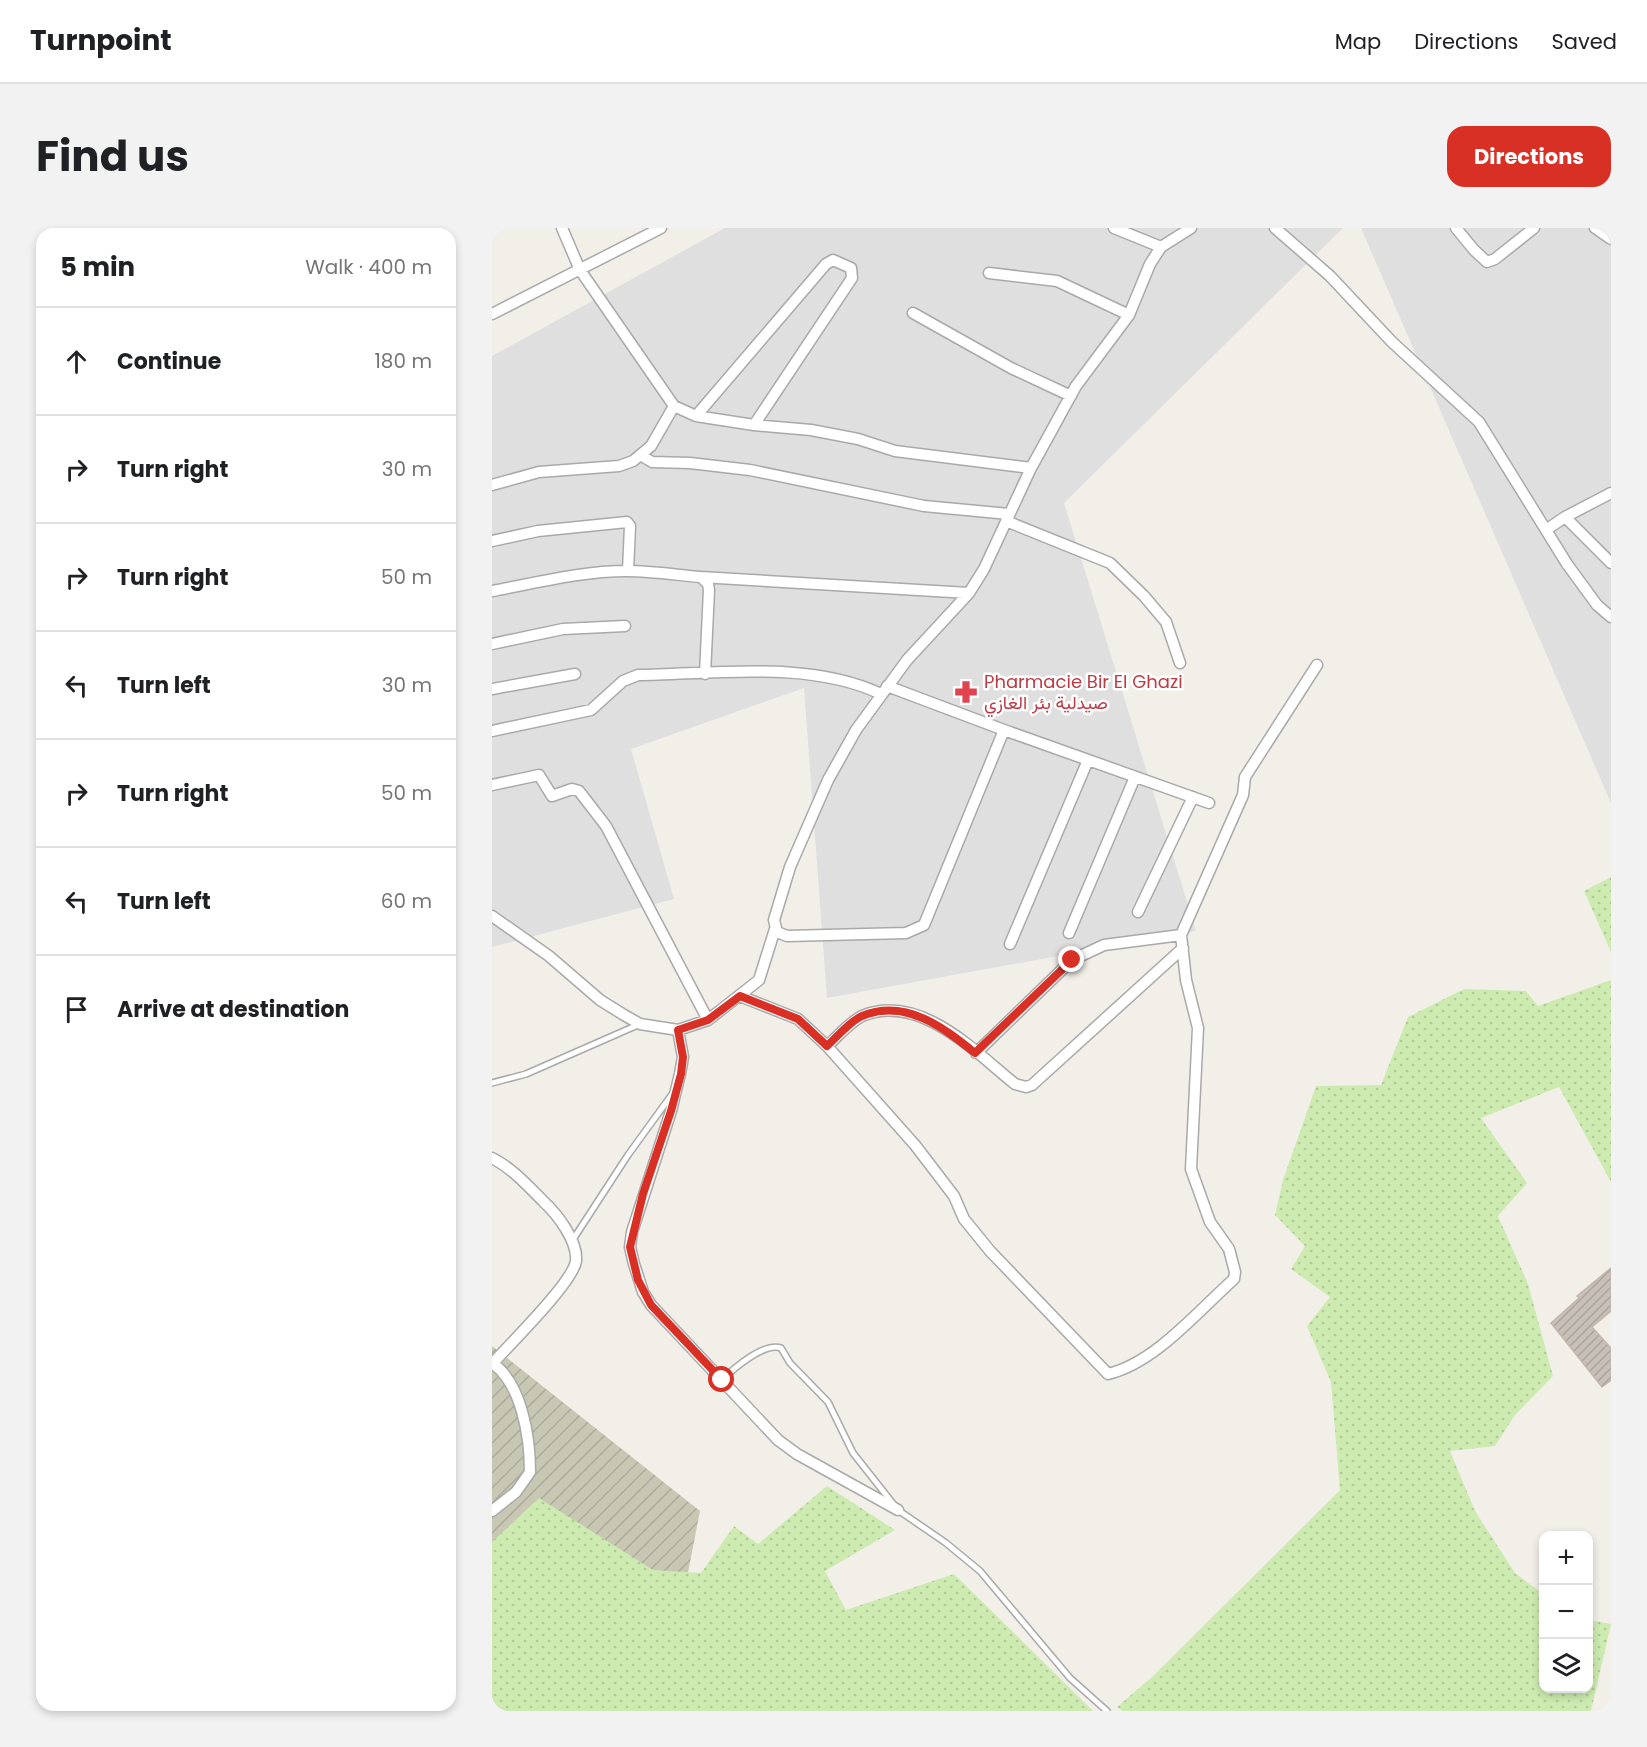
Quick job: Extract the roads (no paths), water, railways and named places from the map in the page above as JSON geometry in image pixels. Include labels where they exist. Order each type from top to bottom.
[{"type":"street","points":[[561,228],[580,270],[674,406],[696,416],[753,425],[811,430],[858,439],[895,451],[1030,468]]},
{"type":"street","points":[[1114,228],[1161,247]]},
{"type":"street","points":[[1275,228],[1330,276],[1392,342],[1479,422],[1582,586],[1611,617]]},
{"type":"street","points":[[1456,228],[1474,250],[1488,262],[1495,260],[1534,228]]},
{"type":"street","points":[[1595,228],[1611,239]]},
{"type":"street","points":[[492,314],[515,300],[580,270],[654,229]]},
{"type":"street","points":[[492,916],[549,956],[600,1000],[640,1024],[678,1030],[708,1020],[751,988],[762,973],[775,929],[774,920],[790,867],[806,827],[856,730],[884,690],[969,593],[1030,468],[1071,396],[1129,315],[1150,264],[1161,247],[1187,229]]},
{"type":"street","points":[[696,416],[826,264],[832,260],[851,268],[852,278],[753,425]]},
{"type":"street","points":[[989,273],[1057,281],[1129,315]]},
{"type":"street","points":[[913,313],[1011,368],[1071,396]]},
{"type":"street","points":[[492,485],[539,472],[619,466],[642,456],[674,406]]},
{"type":"street","points":[[642,456],[652,462],[690,463],[750,470],[924,506],[1007,518],[1110,563],[1144,596],[1166,622],[1180,663]]},
{"type":"street","points":[[1546,530],[1565,517],[1611,493]]},
{"type":"street","points":[[1565,517],[1611,563]]},
{"type":"street","points":[[492,541],[538,531],[627,522],[630,526],[628,571]]},
{"type":"street","points":[[492,591],[578,574],[628,571],[969,593]]},
{"type":"street","points":[[702,577],[708,584],[709,590],[705,674]]},
{"type":"street","points":[[492,644],[563,629],[625,626]]},
{"type":"street","points":[[740,996],[798,1019],[827,1046],[915,1145],[954,1196],[964,1219],[990,1251],[1108,1374],[1126,1370],[1161,1345],[1234,1280],[1235,1272],[1229,1249],[1210,1222],[1191,1169],[1198,1028],[1186,980],[1181,935],[1243,795],[1245,777],[1317,665]]},
{"type":"street","points":[[492,731],[591,710],[631,677],[794,673],[830,677],[884,690],[1209,803]]},
{"type":"street","points":[[492,689],[575,674]]},
{"type":"street","points":[[775,929],[782,936],[906,933],[924,925],[1004,730]]},
{"type":"street","points":[[1010,944],[1088,760]]},
{"type":"street","points":[[492,784],[535,775],[541,777],[552,796],[572,789],[579,791],[606,826],[708,1020]]},
{"type":"street","points":[[1069,933],[1135,777]]},
{"type":"street","points":[[1138,912],[1193,797]]},
{"type":"street","points":[[975,1053],[1072,960],[1104,945],[1181,935]]},
{"type":"street","points":[[827,1046],[861,1017],[888,1011],[916,1015],[943,1027],[1015,1084],[1026,1087],[1032,1085],[1183,948]]},
{"type":"street","points":[[678,1030],[683,1057],[677,1089],[643,1194],[630,1247],[638,1280],[651,1305],[778,1440],[797,1454],[898,1510]]},
{"type":"street","points":[[492,1158],[521,1179],[557,1214],[567,1229],[576,1260],[570,1276],[493,1363],[505,1375],[517,1400],[530,1472],[516,1492],[492,1511]]},
{"type":"lane","points":[[492,1083],[526,1074],[640,1024]]},
{"type":"lane","points":[[571,1243],[633,1146],[677,1089]]},
{"type":"lane","points":[[722,1380],[739,1363],[768,1348],[781,1348],[790,1363],[828,1402],[853,1453],[898,1510],[946,1543],[980,1571],[1070,1678],[1107,1711]]},
{"type":"place","name":"Pharmacie Bir El Ghazi صيدلية بئر الغازي","points":[[966,692]]}]
